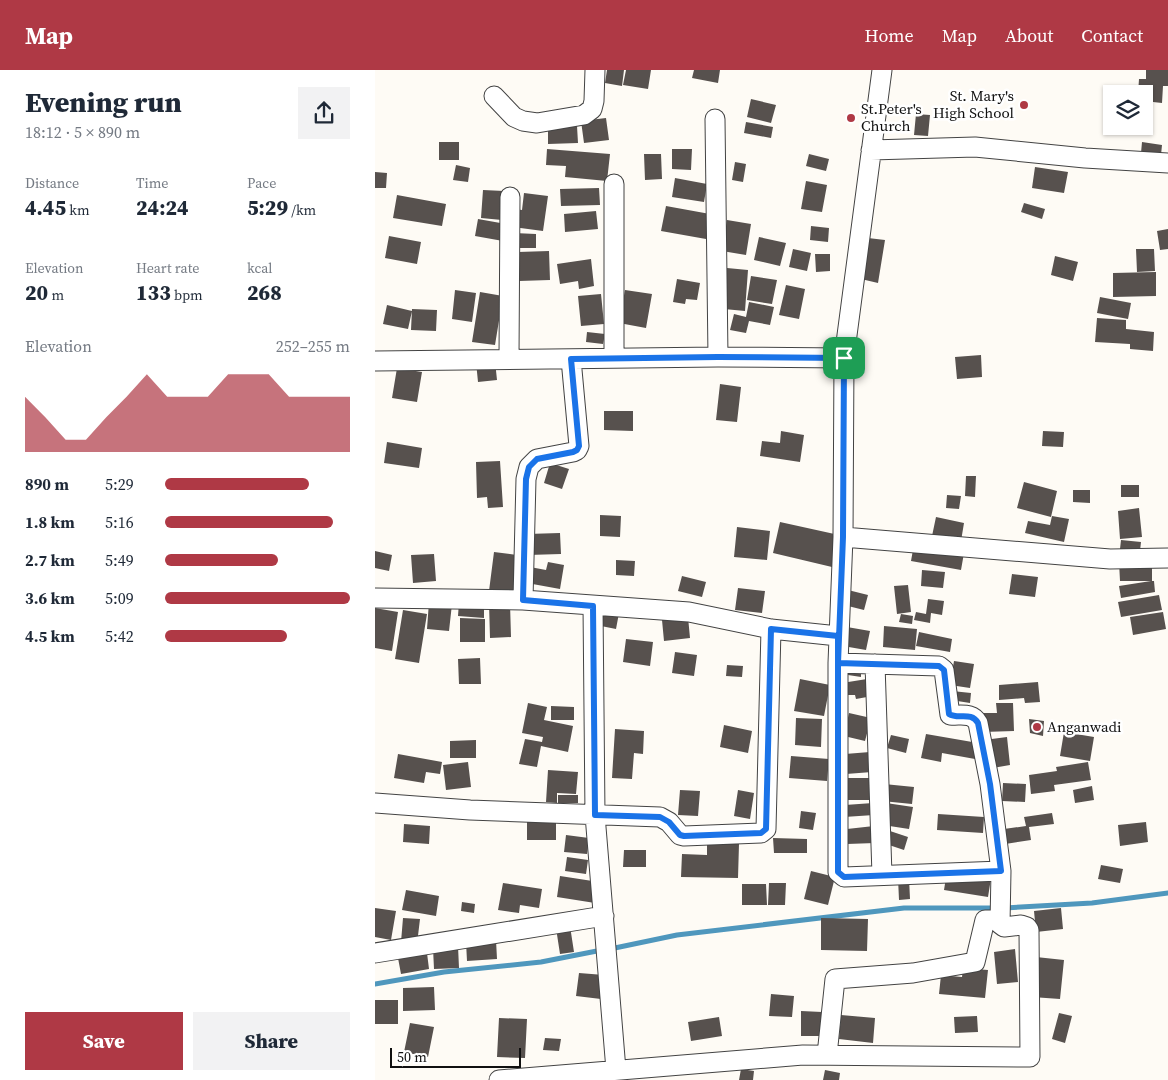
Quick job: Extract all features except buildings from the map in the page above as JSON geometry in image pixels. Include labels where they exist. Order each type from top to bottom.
[{"type":"street","points":[[494,96],[513,117],[523,121],[537,123],[585,115],[592,109],[595,101],[595,70]]},
{"type":"street","points":[[882,70],[844,358],[843,537],[838,636],[838,872],[844,877],[1001,871]]},
{"type":"street","points":[[715,119],[718,357]]},
{"type":"street","points":[[871,150],[975,147],[1085,158],[1168,163]]},
{"type":"street","points":[[614,184],[614,358]]},
{"type":"street","points":[[509,360],[510,197]]},
{"type":"street","points":[[375,361],[718,357],[844,358]]},
{"type":"street","points":[[523,600],[526,479],[529,467],[537,459],[573,452],[579,446],[571,359]]},
{"type":"street","points":[[843,537],[1110,559],[1168,558]]},
{"type":"street","points":[[375,598],[523,600],[689,612],[771,629],[838,636]]},
{"type":"street","points":[[593,606],[595,815],[616,1070]]},
{"type":"street","points":[[375,803],[470,810],[660,817],[669,822],[680,835],[684,836],[761,833],[766,829],[771,629]]},
{"type":"street","points":[[499,1080],[803,1055],[1031,1057],[1029,930],[1021,925],[1003,927],[999,924],[1001,871],[990,784],[978,723],[967,715],[950,715],[942,667],[838,663]]},
{"type":"street","points":[[875,664],[882,875]]},
{"type":"street","points":[[375,953],[604,916]]},
{"type":"street","points":[[827,1055],[835,979],[913,973],[975,962],[985,920],[1000,920]]},
{"type":"waterway","points":[[1004,908],[1092,903],[1168,893]]},
{"type":"waterway","points":[[610,949],[677,935],[904,908],[996,908]]},
{"type":"waterway","points":[[375,984],[444,972],[541,962],[602,950]]},
{"type":"place","name":"St. Mary's High School","points":[[1024,105]]},
{"type":"place","name":"St.Peter's Church","points":[[851,118]]},
{"type":"place","name":"Anganwadi","points":[[1037,727]]},
{"type":"route","points":[[844,358],[571,359],[579,446],[573,452],[537,459],[529,467],[526,479],[523,600],[593,606],[595,815],[665,818],[677,833],[684,836],[761,833],[764,831],[766,829],[771,629],[838,636],[838,663],[942,667],[944,670],[949,714],[952,716],[967,715],[978,723],[990,784],[1001,871],[844,877],[839,875],[838,872],[838,663],[838,636],[843,537],[844,358]]}]
